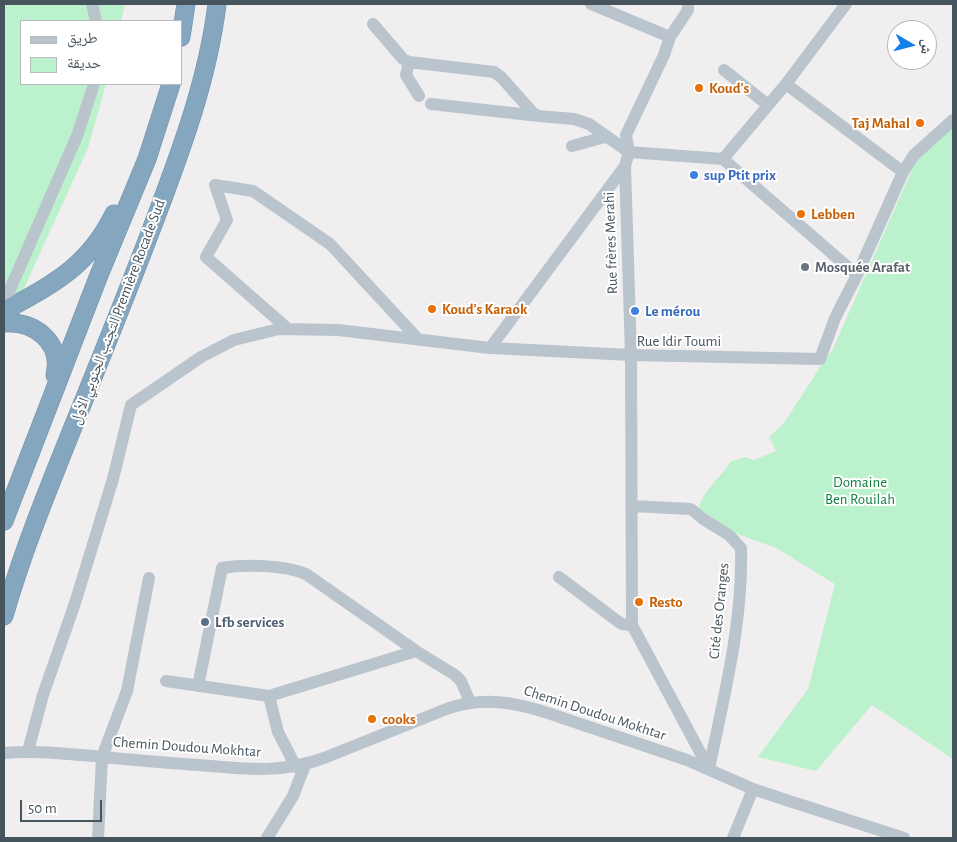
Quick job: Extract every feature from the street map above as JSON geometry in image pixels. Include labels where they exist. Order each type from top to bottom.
[{"type":"highway","points":[[182,31],[186,4]]},
{"type":"highway","name":"التجنب الجنوبي الأول Première Rocade Sud","points":[[4,616],[38,517],[134,276],[178,157],[206,67],[217,4]]},
{"type":"highway","name":"التجنب الجنوبي الأول Première Rocade Sud","points":[[4,521],[92,292],[146,159],[171,85]]},
{"type":"highway","points":[[4,311],[62,277],[84,258],[99,240],[111,220],[142,151],[159,121]]},
{"type":"highway","points":[[4,323],[21,323],[33,328],[47,340],[57,356],[56,370],[44,417]]},
{"type":"street","points":[[92,4],[96,20]]},
{"type":"street","points":[[591,4],[670,37]]},
{"type":"street","name":"Rue frères Merahi","points":[[631,355],[625,166],[629,152],[626,135],[664,55],[670,37],[688,10],[688,4]]},
{"type":"street","points":[[723,159],[786,84],[846,4]]},
{"type":"street","points":[[373,24],[403,59],[409,62],[494,72],[501,76],[533,113],[539,116]]},
{"type":"street","points":[[409,62],[406,75],[419,96]]},
{"type":"street","points":[[724,70],[768,105]]},
{"type":"street","points":[[786,84],[903,172]]},
{"type":"street","points":[[4,303],[77,136],[94,85]]},
{"type":"street","points":[[431,104],[574,119],[589,124],[629,152],[723,159],[857,275]]},
{"type":"street","name":"Rue Idir Toumi","points":[[709,769],[632,625],[631,355],[820,359],[836,318],[903,172],[914,155],[953,120]]},
{"type":"street","points":[[572,146],[606,137]]},
{"type":"street","points":[[490,348],[625,166]]},
{"type":"street","points":[[288,329],[206,256],[227,220],[215,186],[254,191],[330,244],[418,340]]},
{"type":"street","points":[[16,752],[43,695],[75,603],[113,479],[131,405],[201,357],[234,340],[279,329],[338,330],[490,348],[631,355]]},
{"type":"street","name":"Cité des Oranges","points":[[632,506],[692,510],[729,535],[740,548],[741,577],[735,639],[709,769]]},
{"type":"street","points":[[198,686],[222,568],[282,567],[293,568],[306,574],[416,651],[454,675],[461,681],[470,702]]},
{"type":"street","points":[[559,577],[622,624],[632,625]]},
{"type":"street","points":[[98,838],[102,757],[127,691],[149,578]]},
{"type":"street","points":[[166,682],[269,696],[416,651]]},
{"type":"street","points":[[267,838],[293,796],[300,766],[278,732],[269,696]]},
{"type":"street","name":"Chemin Doudou Mokhtar","points":[[16,752],[251,769],[300,766],[441,711],[470,702],[498,702],[539,710],[709,769],[753,789],[904,838]]},
{"type":"street","points":[[738,837],[753,789]]},
{"type":"green space","points":[[4,4],[125,4],[121,20],[20,20],[20,85],[106,85],[88,148],[20,297],[4,326]]},
{"type":"green space","name":"Domaine Ben Rouilah","points":[[953,126],[953,759],[872,705],[816,771],[758,757],[808,689],[835,584],[776,548],[735,533],[699,509],[703,497],[730,462],[745,457],[754,460],[776,451],[769,437],[784,423],[832,351],[914,165],[921,155]]},
{"type":"place","name":"Koud's","points":[[699,88]]},
{"type":"place","name":"Taj Mahal","points":[[920,123]]},
{"type":"place","name":"sup Ptit prix","points":[[694,175]]},
{"type":"place","name":"Lebben","points":[[801,214]]},
{"type":"place","name":"Mosquée Arafat","points":[[805,267]]},
{"type":"place","name":"Koud's Karaok","points":[[432,309]]},
{"type":"place","name":"Le mérou","points":[[635,311]]},
{"type":"place","name":"Resto","points":[[639,602]]},
{"type":"place","name":"Lfb services","points":[[205,622]]},
{"type":"place","name":"cooks","points":[[372,719]]}]
